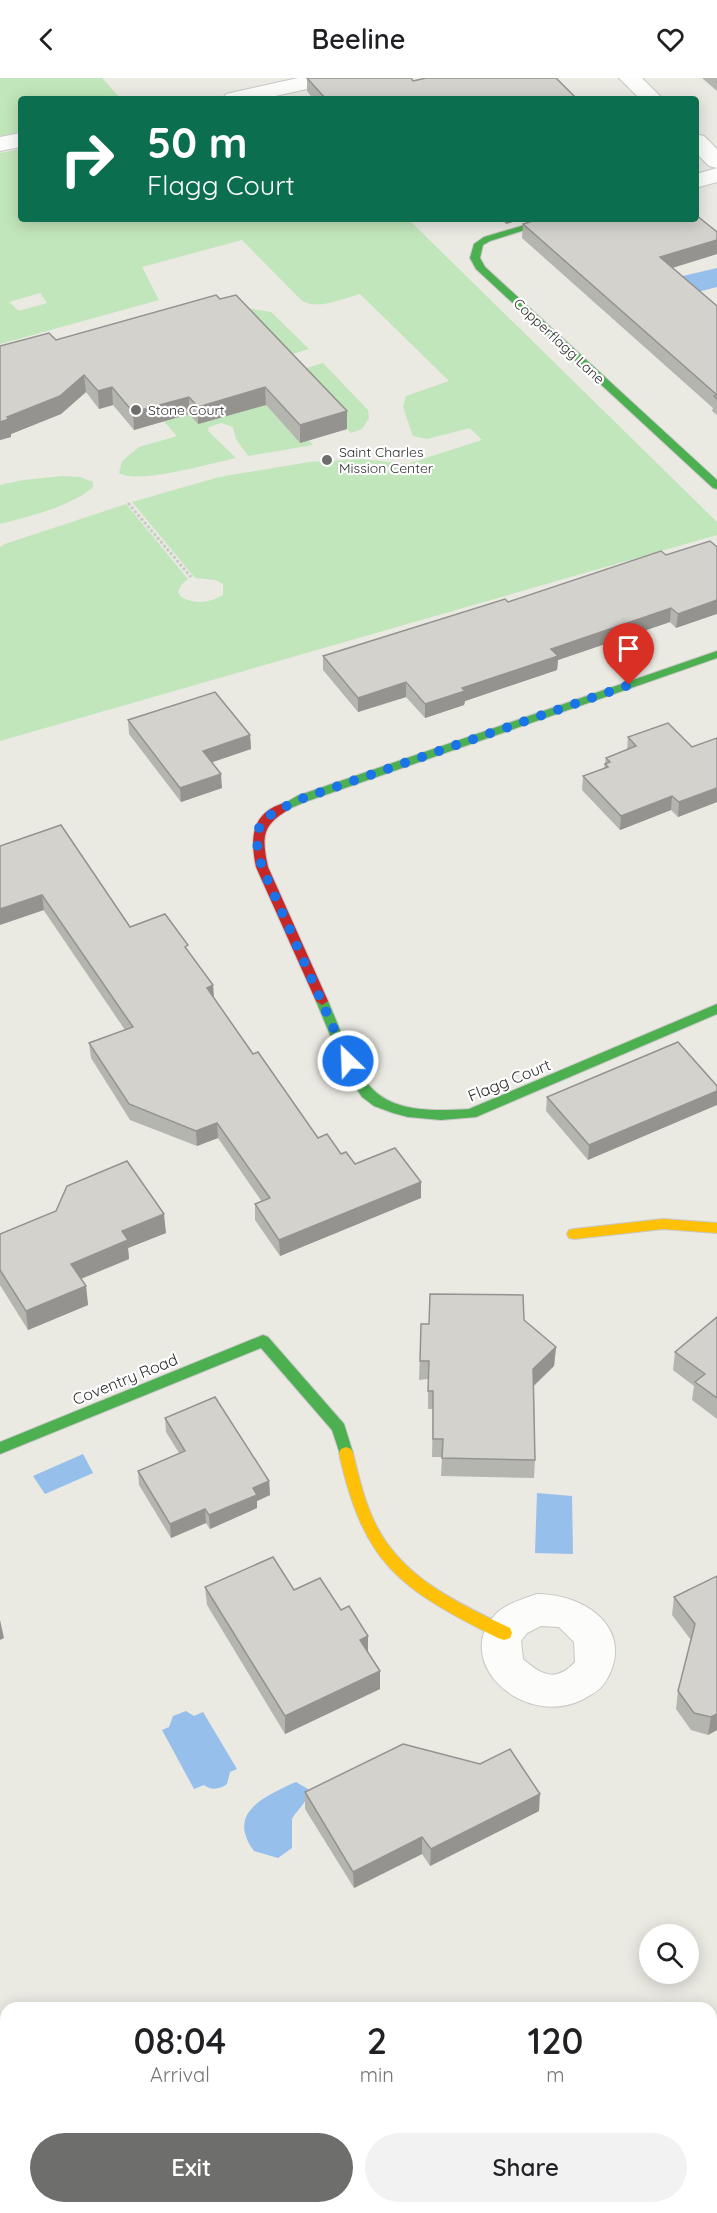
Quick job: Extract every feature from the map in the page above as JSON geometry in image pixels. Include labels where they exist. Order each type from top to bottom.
[{"type":"street","points":[[247,96],[326,78]]},
{"type":"street","points":[[630,78],[649,96]]},
{"type":"street","points":[[0,144],[18,141]]},
{"type":"street","points":[[699,144],[717,161]]},
{"type":"street","points":[[699,180],[717,176]]},
{"type":"street","name":"Copperflagg Lane","points":[[545,222],[487,239],[479,244],[475,258],[481,269],[717,486]]},
{"type":"street","name":"Flagg Court","points":[[717,654],[301,799],[272,813],[258,827],[256,845],[262,867],[358,1083],[379,1101],[409,1112],[440,1117],[471,1114],[717,1009]]},
{"type":"street","points":[[574,1234],[637,1224],[695,1224],[717,1228]]},
{"type":"street","name":"Coventry Road","points":[[0,1448],[263,1341],[339,1428],[360,1507],[378,1544],[394,1566],[417,1586],[450,1606],[504,1633]]},
{"type":"path","points":[[128,503],[191,578]]},
{"type":"green space","points":[[0,78],[102,78],[118,96],[18,96],[18,133],[0,136]]},
{"type":"green space","name":"Saint Charles Mission Center","points":[[18,150],[18,222],[411,222],[717,522],[717,535],[0,741],[0,547],[126,504],[188,579],[181,585],[178,592],[181,597],[197,602],[212,600],[223,595],[223,584],[216,580],[195,578],[132,502],[219,477],[309,462],[362,459],[407,464],[482,440],[470,428],[427,439],[413,436],[403,407],[406,396],[449,381],[360,294],[323,304],[302,301],[242,240],[142,267],[159,300],[0,344],[0,153]],"holes":[[[40,293],[47,303],[19,311],[9,302]]]},
{"type":"green space","points":[[240,307],[271,312],[309,349],[279,358]]},
{"type":"green space","points":[[323,363],[368,410],[369,418],[362,429],[351,433],[293,372]]},
{"type":"green space","points":[[133,387],[263,402],[300,443],[309,440],[313,445],[248,456],[236,439],[233,427],[221,423],[209,427],[208,431],[236,458],[158,475],[128,476],[119,473],[122,461],[139,447],[177,436]]},
{"type":"green space","points":[[63,476],[80,477],[93,482],[93,487],[62,505],[0,524],[0,485]]},
{"type":"water","points":[[717,268],[717,287],[686,295],[670,279]]},
{"type":"water","points":[[83,1454],[93,1473],[45,1494],[33,1476]]},
{"type":"water","points":[[537,1493],[572,1496],[573,1554],[535,1553]]},
{"type":"water","points":[[186,1711],[194,1716],[203,1712],[237,1769],[230,1772],[227,1784],[222,1787],[213,1789],[204,1785],[194,1789],[162,1730],[169,1727],[173,1716]]},
{"type":"water","points":[[296,1782],[308,1789],[308,1794],[292,1819],[292,1848],[278,1858],[254,1851],[244,1830],[248,1814],[253,1807],[269,1795]]},
{"type":"building","points":[[307,78],[411,78],[413,81],[426,78],[556,78],[574,96],[323,96]]},
{"type":"building","points":[[699,217],[717,232],[717,240],[660,257],[717,306],[717,395],[523,224],[529,222],[699,222]]},
{"type":"building","points":[[216,295],[220,299],[236,295],[347,411],[300,425],[265,387],[198,407],[189,397],[133,412],[112,387],[98,391],[84,375],[60,396],[7,417],[9,419],[0,422],[0,346],[49,333],[56,340]]},
{"type":"building","points":[[710,541],[717,547],[717,600],[678,614],[671,608],[551,649],[558,656],[462,688],[465,691],[425,704],[406,682],[358,698],[323,656],[505,599],[508,602],[661,551],[666,555]]},
{"type":"building","points":[[215,692],[250,735],[203,751],[221,774],[180,788],[128,720]]},
{"type":"building","points":[[668,723],[692,747],[717,738],[717,788],[679,802],[672,796],[621,816],[583,776],[608,767],[605,764],[610,762],[606,758],[636,746],[628,737]]},
{"type":"building","points":[[61,825],[130,927],[165,914],[188,945],[185,947],[213,985],[207,988],[253,1054],[258,1052],[318,1138],[327,1134],[341,1154],[346,1152],[355,1164],[395,1148],[421,1182],[279,1240],[255,1204],[270,1198],[217,1123],[196,1131],[129,1104],[89,1043],[133,1027],[42,895],[0,909],[0,846]]},
{"type":"building","points":[[678,1042],[717,1086],[717,1091],[589,1145],[547,1097]]},
{"type":"building","points":[[127,1161],[164,1214],[122,1231],[128,1240],[71,1264],[86,1286],[26,1311],[0,1270],[0,1234],[56,1211],[67,1186]]},
{"type":"building","points":[[430,1294],[523,1295],[524,1320],[556,1347],[533,1369],[535,1460],[442,1458],[443,1439],[433,1439],[433,1391],[428,1391],[429,1361],[420,1361],[421,1324],[429,1324]]},
{"type":"building","points":[[717,1317],[717,1398],[695,1382],[705,1374],[675,1352]]},
{"type":"building","points":[[215,1397],[269,1481],[253,1488],[257,1495],[209,1515],[205,1509],[170,1524],[138,1471],[185,1451],[165,1418]]},
{"type":"building","points":[[273,1557],[294,1590],[320,1578],[341,1610],[349,1606],[368,1636],[360,1640],[380,1671],[285,1716],[205,1587]]},
{"type":"building","points":[[717,1576],[717,1714],[711,1717],[694,1713],[678,1691],[695,1624],[674,1597]]},
{"type":"building","points":[[403,1744],[480,1764],[510,1749],[540,1794],[431,1849],[422,1837],[353,1872],[305,1792]]},
{"type":"traffic: fast","points":[[545,222],[487,239],[479,244],[475,258],[481,269],[717,486]]},
{"type":"traffic: fast","points":[[284,807],[301,799],[717,654]]},
{"type":"traffic: fast","points":[[322,1001],[347,1062],[366,1093],[393,1108],[425,1115],[471,1114],[717,1009]]},
{"type":"traffic: fast","points":[[0,1448],[263,1341],[339,1428],[346,1453]]},
{"type":"traffic: slow","points":[[574,1234],[663,1224],[717,1228]]},
{"type":"traffic: slow","points":[[346,1453],[360,1506],[371,1531],[384,1552],[400,1570],[437,1598],[504,1633]]},
{"type":"traffic: jam","points":[[284,807],[262,825],[258,847],[262,867],[322,1001]]},
{"type":"place","name":"Stone Court","points":[[136,410]]},
{"type":"place","name":"Saint Charles Mission Center","points":[[327,460]]},
{"type":"route","points":[[348,1061],[262,867],[256,845],[258,827],[272,813],[301,799],[629,685]]}]
